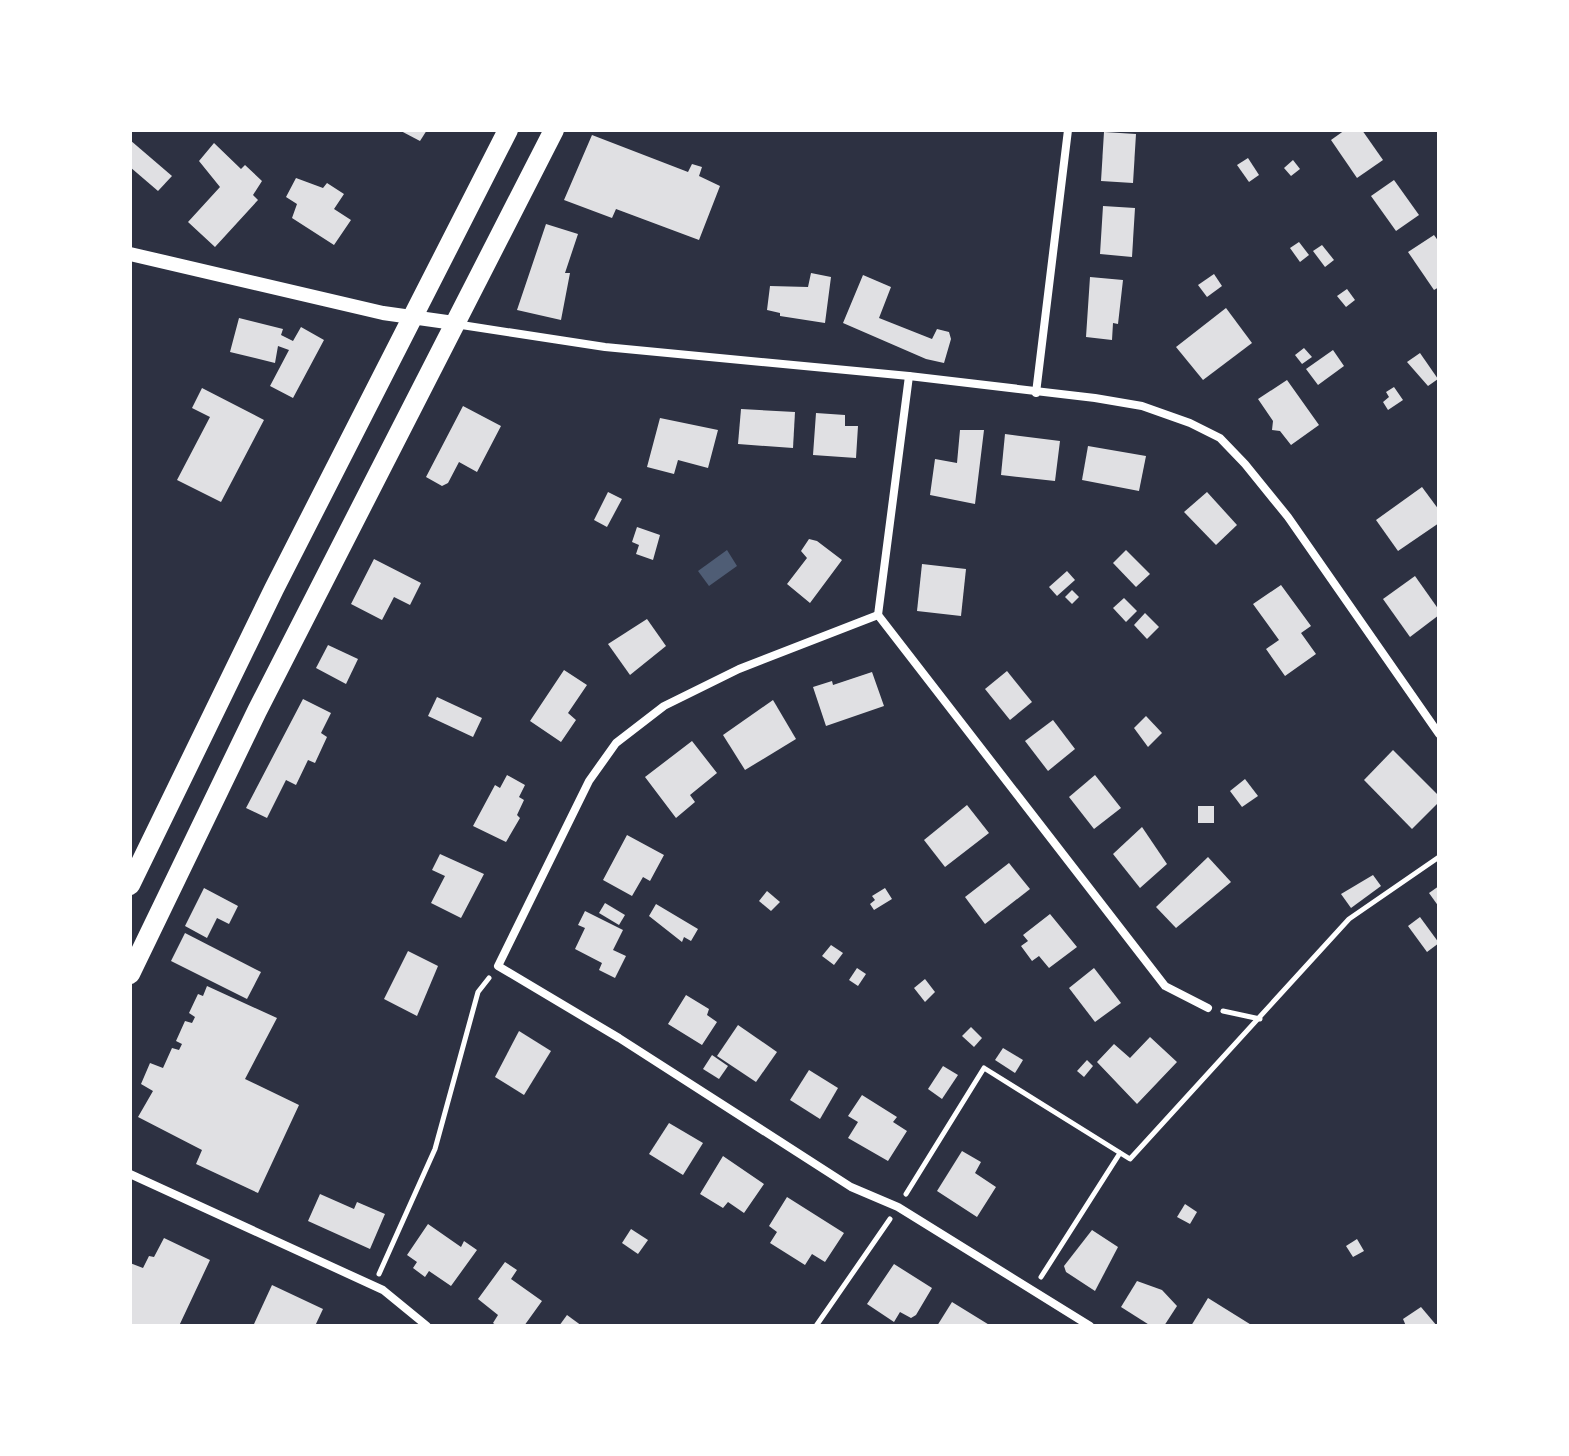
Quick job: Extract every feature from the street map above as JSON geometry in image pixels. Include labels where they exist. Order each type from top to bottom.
[{"type":"main road","points":[[130,885],[411,318],[508,130]]},
{"type":"main road","points":[[130,974],[257,711],[554,130]]},
{"type":"street","points":[[1036,393],[1068,130]]},
{"type":"street","points":[[130,254],[411,318],[605,347],[909,376],[1142,406],[1220,438],[1288,517],[1439,734]]},
{"type":"street","points":[[909,376],[878,615],[1165,986],[1208,1008]]},
{"type":"street","points":[[878,615],[739,669],[664,706],[616,743],[589,781],[498,966],[619,1038],[851,1187],[898,1207],[1090,1326]]},
{"type":"street","points":[[130,1174],[374,1286],[427,1326]]},
{"type":"path","points":[[816,1326],[898,1207],[984,1068],[1130,1159],[1261,1019],[1349,919],[1439,857]]},
{"type":"path","points":[[374,1286],[435,1149],[478,992],[498,966]]},
{"type":"path","points":[[1208,1008],[1261,1019]]},
{"type":"path","points":[[1033,1291],[1120,1153]]},
{"type":"water","points":[[727,550],[737,566],[709,586],[698,571]]},
{"type":"building","points":[[399,130],[427,130],[420,141]]},
{"type":"building","points":[[1345,130],[1362,130],[1383,160],[1357,178],[1331,140]]},
{"type":"building","points":[[1104,132],[1136,134],[1133,183],[1101,181]]},
{"type":"building","points":[[592,135],[688,172],[692,164],[702,167],[699,176],[720,186],[699,240],[616,209],[612,218],[564,200]]},
{"type":"building","points":[[130,140],[172,176],[158,191],[130,167]]},
{"type":"building","points":[[214,143],[241,169],[245,165],[262,181],[253,195],[258,200],[215,247],[188,222],[220,187],[199,161]]},
{"type":"building","points":[[1248,158],[1259,175],[1249,182],[1237,165]]},
{"type":"building","points":[[1293,160],[1300,169],[1291,176],[1284,168]]},
{"type":"building","points":[[296,178],[323,188],[327,183],[344,194],[334,209],[351,220],[334,245],[292,218],[297,204],[286,197]]},
{"type":"building","points":[[1394,180],[1419,215],[1396,231],[1371,196]]},
{"type":"building","points":[[1103,206],[1135,208],[1132,257],[1100,254]]},
{"type":"building","points":[[546,224],[578,234],[565,273],[570,273],[561,320],[517,310]]},
{"type":"building","points":[[1434,235],[1439,242],[1439,287],[1434,290],[1408,252]]},
{"type":"building","points":[[1299,242],[1309,255],[1300,262],[1290,248]]},
{"type":"building","points":[[1322,245],[1334,260],[1325,267],[1313,251]]},
{"type":"building","points":[[811,273],[831,277],[825,323],[780,316],[780,313],[767,310],[770,286],[808,287]]},
{"type":"building","points":[[1214,274],[1222,286],[1207,297],[1198,285]]},
{"type":"building","points":[[863,275],[891,287],[879,318],[932,339],[937,329],[949,332],[951,339],[944,363],[926,359],[843,323]]},
{"type":"building","points":[[1090,277],[1123,280],[1118,324],[1113,323],[1112,340],[1086,337]]},
{"type":"building","points":[[1347,289],[1355,300],[1346,307],[1337,296]]},
{"type":"building","points":[[1226,308],[1252,343],[1203,380],[1176,347]]},
{"type":"building","points":[[239,318],[283,329],[281,335],[293,341],[301,327],[324,340],[293,398],[270,386],[289,350],[278,346],[275,363],[230,352]]},
{"type":"building","points":[[1304,348],[1312,357],[1302,364],[1295,355]]},
{"type":"building","points":[[1333,350],[1344,366],[1318,385],[1306,369]]},
{"type":"building","points":[[1420,353],[1438,379],[1428,386],[1407,362]]},
{"type":"building","points":[[1287,380],[1319,425],[1291,445],[1280,431],[1272,430],[1273,421],[1258,399]]},
{"type":"building","points":[[1394,387],[1403,400],[1388,410],[1383,402],[1389,397],[1386,392]]},
{"type":"building","points":[[202,388],[264,420],[221,502],[177,480],[210,417],[192,408]]},
{"type":"building","points":[[463,406],[501,426],[477,472],[459,462],[448,483],[442,486],[426,477]]},
{"type":"building","points":[[741,409],[795,412],[793,448],[738,444]]},
{"type":"building","points":[[816,413],[845,415],[845,426],[858,426],[856,458],[813,455]]},
{"type":"building","points":[[660,418],[718,430],[708,468],[678,460],[674,474],[647,467]]},
{"type":"building","points":[[960,430],[984,430],[975,504],[930,495],[935,459],[957,463]]},
{"type":"building","points":[[1005,434],[1060,441],[1055,481],[1001,475]]},
{"type":"building","points":[[1088,446],[1146,456],[1139,491],[1082,480]]},
{"type":"building","points":[[1422,487],[1439,510],[1439,523],[1398,551],[1376,520]]},
{"type":"building","points":[[608,492],[622,499],[607,527],[594,520]]},
{"type":"building","points":[[1207,492],[1237,525],[1216,545],[1184,512]]},
{"type":"building","points":[[637,527],[660,535],[653,560],[636,554],[639,545],[632,542]]},
{"type":"building","points":[[809,539],[817,541],[842,560],[810,603],[787,584],[807,558],[801,551]]},
{"type":"building","points":[[1126,550],[1150,574],[1136,587],[1113,563]]},
{"type":"building","points":[[374,559],[421,583],[410,605],[394,597],[382,620],[351,604]]},
{"type":"building","points":[[922,564],[966,569],[961,616],[917,611]]},
{"type":"building","points":[[1067,571],[1075,580],[1057,596],[1049,587]]},
{"type":"building","points":[[1415,576],[1439,610],[1439,615],[1410,637],[1383,599]]},
{"type":"building","points":[[1281,585],[1311,626],[1301,633],[1316,654],[1285,676],[1266,649],[1279,640],[1253,604]]},
{"type":"building","points":[[1072,590],[1079,597],[1072,604],[1065,597]]},
{"type":"building","points":[[1124,598],[1137,611],[1126,622],[1113,608]]},
{"type":"building","points":[[1145,613],[1159,627],[1147,639],[1134,625]]},
{"type":"building","points":[[647,619],[666,646],[630,675],[608,644]]},
{"type":"building","points":[[328,645],[358,659],[346,684],[316,668]]},
{"type":"building","points":[[564,670],[587,685],[568,713],[576,720],[561,742],[530,721]]},
{"type":"building","points":[[1007,671],[1032,702],[1010,720],[985,689]]},
{"type":"building","points":[[872,672],[884,706],[826,726],[813,687],[832,681],[833,685]]},
{"type":"building","points":[[437,697],[482,718],[473,737],[428,716]]},
{"type":"building","points":[[303,699],[331,713],[321,733],[327,737],[315,763],[308,760],[296,785],[286,780],[267,818],[246,808]]},
{"type":"building","points":[[773,700],[796,739],[745,770],[723,735]]},
{"type":"building","points":[[1146,716],[1162,733],[1148,747],[1134,728]]},
{"type":"building","points":[[1053,720],[1075,749],[1048,771],[1025,741]]},
{"type":"building","points":[[692,741],[717,773],[690,795],[695,802],[676,818],[645,777]]},
{"type":"building","points":[[1393,750],[1439,796],[1439,802],[1412,829],[1364,780]]},
{"type":"building","points":[[507,775],[525,785],[519,797],[524,800],[517,815],[520,818],[506,842],[473,826],[495,785],[500,788]]},
{"type":"building","points":[[1095,775],[1121,808],[1094,829],[1069,797]]},
{"type":"building","points":[[1245,779],[1258,796],[1242,807],[1230,791]]},
{"type":"building","points":[[967,805],[989,833],[945,867],[924,840]]},
{"type":"building","points":[[1198,806],[1214,806],[1214,823],[1198,823]]},
{"type":"building","points":[[1142,827],[1167,864],[1140,888],[1113,854]]},
{"type":"building","points":[[627,835],[664,855],[650,881],[643,877],[632,896],[603,880]]},
{"type":"building","points":[[440,854],[484,874],[461,918],[431,903],[445,876],[432,870]]},
{"type":"building","points":[[1208,857],[1231,882],[1176,928],[1156,907]]},
{"type":"building","points":[[1009,863],[1030,889],[985,924],[965,897]]},
{"type":"building","points":[[1373,875],[1381,886],[1351,908],[1341,894]]},
{"type":"building","points":[[1439,886],[1439,907],[1429,893]]},
{"type":"building","points":[[204,888],[238,906],[229,924],[217,918],[207,938],[185,926]]},
{"type":"building","points":[[885,888],[892,899],[874,910],[870,904],[875,900],[872,896]]},
{"type":"building","points":[[767,891],[780,902],[771,911],[759,901]]},
{"type":"building","points":[[605,903],[625,915],[619,925],[599,913]]},
{"type":"building","points":[[656,904],[698,929],[691,941],[684,937],[682,942],[649,916]]},
{"type":"building","points":[[585,911],[623,930],[613,950],[626,956],[615,978],[599,970],[602,963],[575,949],[585,928],[578,925]]},
{"type":"building","points":[[1050,914],[1077,947],[1049,968],[1039,956],[1032,961],[1021,946],[1028,941],[1023,935]]},
{"type":"building","points":[[1420,917],[1439,943],[1427,952],[1408,926]]},
{"type":"building","points":[[185,933],[261,972],[247,999],[171,961]]},
{"type":"building","points":[[831,945],[843,953],[834,965],[822,956]]},
{"type":"building","points":[[408,951],[438,966],[417,1016],[384,999]]},
{"type":"building","points":[[857,968],[866,974],[858,986],[849,980]]},
{"type":"building","points":[[1094,968],[1121,1003],[1095,1022],[1069,988]]},
{"type":"building","points":[[925,979],[935,992],[925,1002],[914,988]]},
{"type":"building","points":[[207,986],[277,1018],[245,1079],[299,1105],[258,1193],[196,1164],[202,1150],[138,1117],[153,1091],[141,1084],[150,1063],[163,1068],[172,1048],[179,1050],[182,1044],[176,1041],[185,1021],[192,1023],[195,1017],[189,1013],[198,994],[203,996]]},
{"type":"building","points":[[686,995],[709,1009],[707,1015],[717,1022],[702,1045],[668,1024]]},
{"type":"building","points":[[738,1025],[777,1052],[756,1082],[717,1056]]},
{"type":"building","points":[[971,1027],[982,1038],[974,1047],[962,1036]]},
{"type":"building","points":[[519,1031],[551,1051],[524,1095],[495,1077]]},
{"type":"building","points":[[1150,1037],[1177,1062],[1137,1104],[1097,1062],[1114,1044],[1130,1058]]},
{"type":"building","points":[[1003,1048],[1023,1060],[1015,1073],[995,1060]]},
{"type":"building","points":[[712,1055],[728,1066],[719,1079],[703,1069]]},
{"type":"building","points":[[1087,1060],[1093,1066],[1084,1077],[1077,1071]]},
{"type":"building","points":[[943,1066],[958,1075],[942,1099],[928,1089]]},
{"type":"building","points":[[809,1070],[838,1088],[820,1119],[790,1100]]},
{"type":"building","points":[[862,1095],[897,1117],[893,1122],[907,1131],[888,1161],[848,1138],[858,1122],[848,1116]]},
{"type":"building","points":[[669,1123],[703,1143],[683,1175],[649,1154]]},
{"type":"building","points":[[962,1151],[981,1162],[975,1173],[996,1187],[977,1217],[937,1191]]},
{"type":"building","points":[[723,1156],[764,1184],[744,1213],[728,1202],[723,1208],[700,1194]]},
{"type":"building","points":[[320,1194],[354,1209],[357,1202],[385,1214],[370,1249],[308,1221]]},
{"type":"building","points":[[787,1197],[844,1233],[825,1262],[812,1254],[805,1265],[770,1243],[777,1232],[769,1226]]},
{"type":"building","points":[[1185,1204],[1197,1212],[1190,1224],[1177,1217]]},
{"type":"building","points":[[428,1224],[461,1247],[464,1241],[477,1250],[451,1286],[429,1271],[425,1277],[413,1268],[417,1262],[407,1255]]},
{"type":"building","points":[[631,1229],[648,1240],[638,1254],[622,1243]]},
{"type":"building","points":[[1092,1230],[1118,1247],[1095,1291],[1066,1272],[1064,1266]]},
{"type":"building","points":[[164,1238],[210,1260],[179,1326],[130,1326],[130,1263],[143,1268],[149,1256],[154,1257]]},
{"type":"building","points":[[1357,1239],[1364,1251],[1353,1257],[1346,1246]]},
{"type":"building","points":[[505,1262],[517,1270],[511,1279],[542,1301],[524,1326],[497,1326],[493,1323],[498,1315],[478,1299]]},
{"type":"building","points":[[894,1264],[932,1288],[916,1315],[911,1318],[900,1312],[894,1322],[867,1304]]},
{"type":"building","points":[[1137,1281],[1162,1290],[1177,1306],[1164,1326],[1151,1326],[1121,1307]]},
{"type":"building","points":[[272,1285],[323,1309],[315,1326],[254,1324]]},
{"type":"building","points":[[1208,1298],[1253,1326],[1191,1326]]},
{"type":"building","points":[[952,1302],[991,1326],[937,1326]]},
{"type":"building","points":[[1421,1307],[1437,1326],[1406,1326],[1403,1319]]},
{"type":"building","points":[[567,1315],[582,1326],[559,1326]]}]
